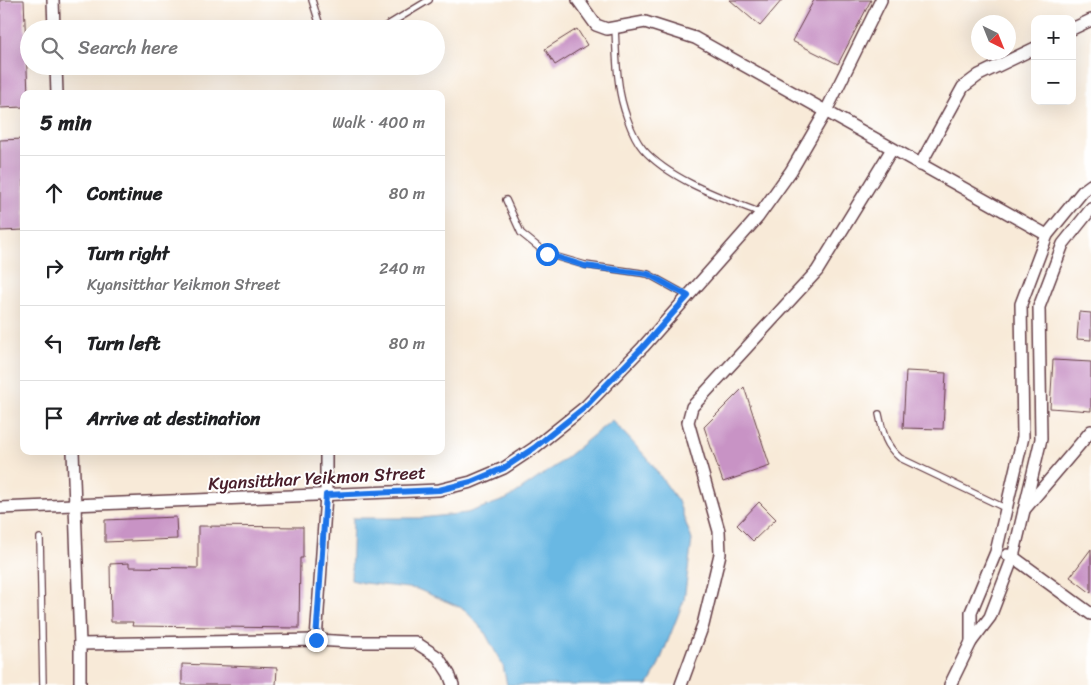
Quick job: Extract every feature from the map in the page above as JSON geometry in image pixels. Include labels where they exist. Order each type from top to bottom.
[{"type":"street","points":[[53,0],[54,20]]},
{"type":"street","points":[[578,0],[596,25],[607,29],[645,22],[695,38],[892,150],[1047,235]]},
{"type":"street","name":"Kyansitthar Yeikmon Street","points":[[0,508],[439,490],[471,482],[504,468],[534,448],[585,407],[643,347],[761,213],[791,171],[826,111],[881,0]]},
{"type":"street","points":[[1076,27],[1091,20]]},
{"type":"street","points":[[920,165],[963,87],[979,75],[1031,50]]},
{"type":"street","points":[[56,75],[57,90]]},
{"type":"street","points":[[681,685],[703,625],[720,554],[718,531],[688,422],[692,407],[817,271],[892,150]]},
{"type":"street","points":[[971,642],[971,612],[996,552],[1023,437],[1021,304],[1047,235],[1083,191],[1091,185]]},
{"type":"street","points":[[950,685],[971,642],[990,617],[1013,557],[1041,439],[1039,307],[1063,244],[1091,209]]},
{"type":"street","points":[[1023,512],[1091,432]]},
{"type":"street","points":[[73,455],[80,685]]},
{"type":"street","points":[[316,640],[326,495],[326,455]]},
{"type":"street","points":[[996,552],[1013,557],[1091,614]]},
{"type":"street","points":[[80,644],[316,640],[415,642],[438,657],[449,674],[453,685]]},
{"type":"lane","points":[[312,0],[318,20]]},
{"type":"lane","points":[[396,20],[429,0]]},
{"type":"lane","points":[[615,27],[619,86],[630,126],[642,148],[658,164],[708,192],[761,213]]},
{"type":"lane","points":[[506,200],[521,233],[547,254],[585,266],[648,274],[688,296]]},
{"type":"lane","points":[[878,414],[885,438],[891,450],[900,458],[1005,508]]},
{"type":"lane","points":[[40,538],[43,685]]},
{"type":"water","points":[[612,420],[648,459],[678,501],[692,540],[684,600],[657,669],[648,685],[507,685],[503,666],[484,631],[464,609],[417,589],[351,580],[353,518],[421,518],[467,513],[507,499],[557,465]]},
{"type":"building","points":[[0,0],[24,0],[25,20],[20,20],[20,75],[27,75],[28,90],[20,90],[20,107],[0,108]]},
{"type":"building","points":[[730,0],[782,0],[760,26]]},
{"type":"building","points":[[814,0],[871,0],[838,64],[792,41]]},
{"type":"building","points":[[577,29],[587,45],[555,65],[545,49]]},
{"type":"building","points":[[20,139],[20,230],[0,231],[0,140]]},
{"type":"building","points":[[1079,312],[1091,313],[1091,340],[1077,339]]},
{"type":"building","points":[[1053,360],[1091,362],[1091,411],[1050,408]]},
{"type":"building","points":[[906,371],[946,373],[943,429],[903,428]]},
{"type":"building","points":[[744,387],[770,466],[723,482],[704,427]]},
{"type":"building","points":[[759,502],[776,519],[753,541],[737,525]]},
{"type":"building","points":[[176,517],[177,539],[105,542],[105,520]]},
{"type":"building","points":[[198,526],[303,527],[303,558],[300,558],[299,628],[132,626],[133,622],[111,622],[110,564],[129,563],[129,567],[198,568]]},
{"type":"building","points":[[1091,549],[1091,593],[1070,577]]},
{"type":"building","points":[[182,664],[277,668],[276,685],[182,685]]},
{"type":"route","points":[[316,640],[326,495],[439,490],[471,482],[504,468],[534,448],[585,407],[643,347],[688,296],[648,274],[585,266],[547,254]]}]
